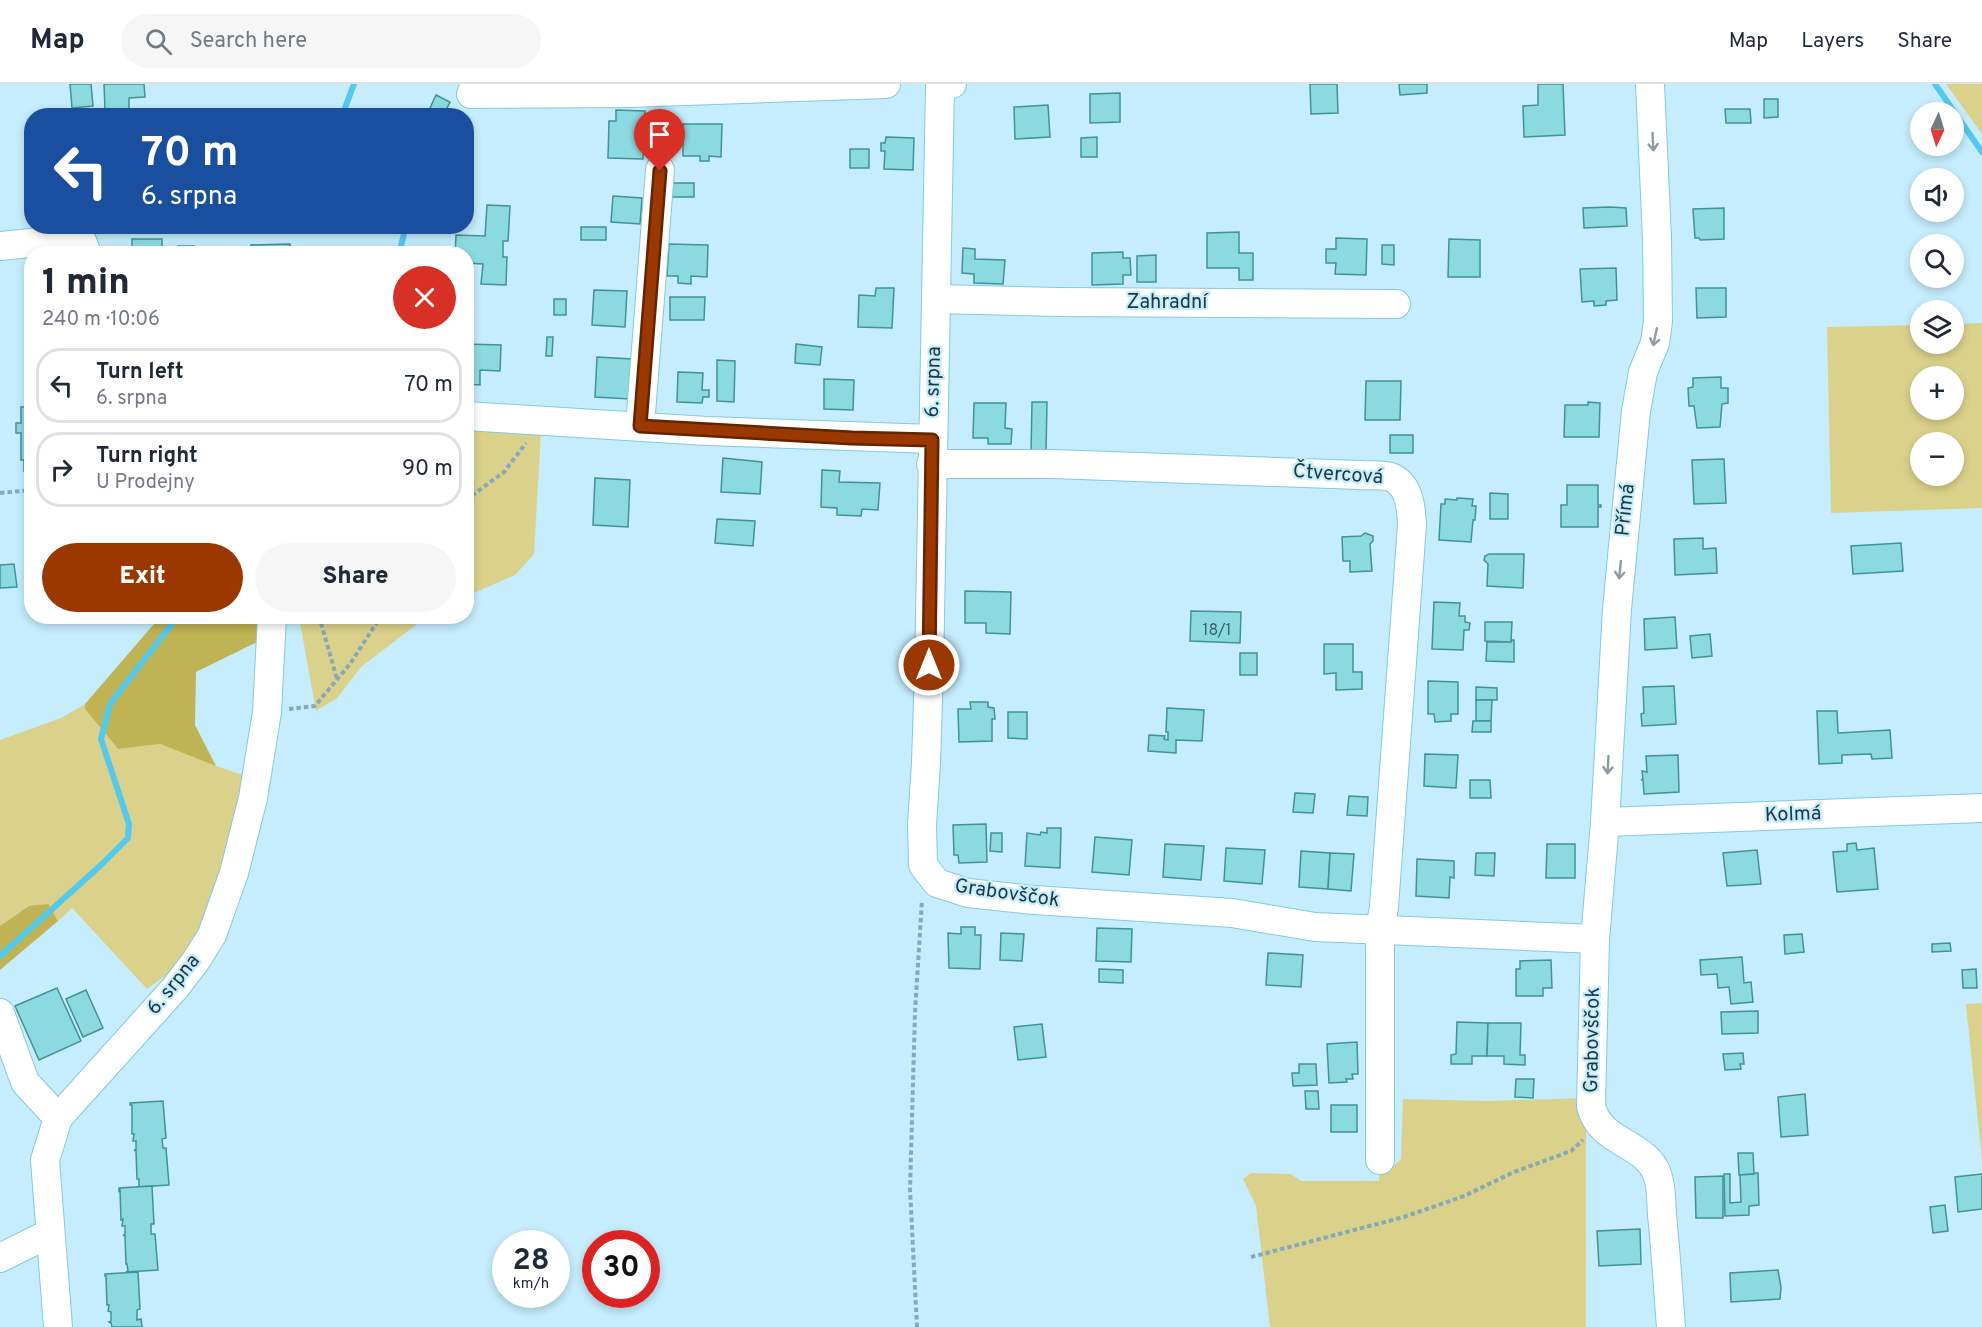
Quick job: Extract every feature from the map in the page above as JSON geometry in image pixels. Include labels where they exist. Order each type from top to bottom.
[{"type":"street","points":[[473,89],[640,93],[886,84]]},
{"type":"street","name":"6. srpna","points":[[474,416],[852,438],[932,452],[937,298],[937,84]]},
{"type":"street","name":"Přímá","points":[[1595,939],[1605,822],[1617,609],[1636,411],[1643,372],[1655,343],[1658,321],[1657,238],[1650,84]]},
{"type":"street","points":[[640,426],[660,171]]},
{"type":"street","points":[[0,246],[50,241],[83,243],[84,246]]},
{"type":"street","name":"Zahradní","points":[[937,298],[1059,302],[1396,304]]},
{"type":"street","name":"Grabovščok","points":[[932,452],[926,763],[922,825],[923,865],[937,883],[968,893],[1100,906],[1232,913],[1315,927],[1595,939],[1591,1106],[1599,1125]]},
{"type":"street","name":"Čtvercová","points":[[932,452],[1053,464],[1392,477],[1404,488],[1410,501],[1412,525],[1384,908],[1380,930]]},
{"type":"street","name":"6. srpna","points":[[58,1327],[45,1160],[58,1118],[175,988],[212,935],[234,873],[252,798],[267,712],[272,624]]},
{"type":"street","name":"Kolmá","points":[[1605,822],[1982,808]]},
{"type":"street","points":[[1380,930],[1380,1160]]},
{"type":"street","points":[[0,1013],[25,1082],[58,1118]]},
{"type":"street","points":[[1599,1125],[1643,1156],[1657,1173],[1664,1228],[1671,1327]]},
{"type":"street","points":[[0,1258],[50,1233]]},
{"type":"path","points":[[474,494],[504,472],[526,442],[535,420]]},
{"type":"path","points":[[0,493],[24,491]]},
{"type":"path","points":[[321,624],[337,679]]},
{"type":"path","points":[[315,706],[377,624]]},
{"type":"path","points":[[917,1327],[910,1189],[915,1012],[922,893],[929,873]]},
{"type":"path","points":[[1251,1257],[1404,1217],[1464,1196],[1514,1172],[1571,1150],[1599,1125]]},
{"type":"shaded area","points":[[1946,84],[1982,84],[1982,134],[1964,109],[1964,102],[1959,102]]},
{"type":"shaded area","points":[[1982,323],[1982,508],[1831,513],[1827,327],[1910,325],[1910,354],[1964,354],[1964,324]]},
{"type":"shaded area","points":[[474,425],[541,432],[534,554],[515,575],[474,593]]},
{"type":"shaded area","points":[[154,624],[262,624],[263,639],[196,672],[195,725],[216,766],[160,744],[118,749],[85,709],[85,704]]},
{"type":"shaded area","points":[[300,624],[417,624],[361,667],[337,698],[316,711]]},
{"type":"shaded area","points":[[85,704],[85,709],[118,749],[160,744],[263,782],[240,803],[201,934],[179,966],[147,989],[72,908],[58,921],[48,905],[29,906],[0,926],[0,740],[61,718]]},
{"type":"shaded area","points":[[48,904],[58,921],[0,970],[0,926],[29,906]]},
{"type":"shaded area","points":[[1982,1003],[1982,1161],[1966,1004]]},
{"type":"shaded area","points":[[1586,1098],[1586,1327],[1270,1327],[1256,1206],[1243,1179],[1251,1173],[1291,1174],[1301,1181],[1379,1181],[1380,1168],[1390,1169],[1401,1159],[1403,1099],[1488,1101]]},
{"type":"building","points":[[70,84],[91,84],[93,106],[72,108]]},
{"type":"building","points":[[104,84],[144,84],[145,97],[129,98],[129,108],[105,108]]},
{"type":"building","points":[[1310,84],[1337,84],[1338,113],[1311,114]]},
{"type":"building","points":[[1399,84],[1427,84],[1427,93],[1400,95]]},
{"type":"building","points":[[1538,84],[1563,84],[1565,135],[1524,137],[1523,106],[1538,105]]},
{"type":"building","points":[[1120,93],[1120,122],[1090,123],[1090,94]]},
{"type":"building","points":[[436,95],[450,102],[447,108],[430,108]]},
{"type":"building","points":[[1764,99],[1778,99],[1778,117],[1764,118]]},
{"type":"building","points":[[1048,105],[1050,137],[1015,139],[1014,107]]},
{"type":"building","points":[[1725,109],[1750,109],[1751,123],[1726,123]]},
{"type":"building","points":[[616,110],[645,111],[643,159],[608,158],[609,121],[616,121]]},
{"type":"building","points":[[683,124],[722,124],[721,157],[709,156],[709,161],[700,161],[700,156],[683,156]]},
{"type":"building","points":[[886,137],[914,138],[913,170],[884,169],[885,151],[881,151],[881,143],[885,143]]},
{"type":"building","points":[[1097,137],[1097,157],[1081,157],[1081,138]]},
{"type":"building","points":[[850,149],[869,149],[869,168],[850,168]]},
{"type":"building","points":[[671,183],[694,183],[694,197],[671,197]]},
{"type":"building","points":[[613,196],[642,198],[640,224],[611,222]]},
{"type":"building","points":[[487,205],[510,206],[508,241],[503,241],[503,257],[507,257],[506,285],[481,284],[483,264],[474,263],[474,246],[455,246],[456,235],[485,236]]},
{"type":"building","points":[[1583,208],[1626,208],[1627,226],[1584,228]]},
{"type":"building","points":[[1724,208],[1724,239],[1700,240],[1695,238],[1693,209]]},
{"type":"building","points":[[581,227],[606,227],[606,240],[581,240]]},
{"type":"building","points":[[1239,232],[1239,253],[1253,253],[1253,280],[1239,280],[1239,268],[1207,268],[1207,233]]},
{"type":"building","points":[[1336,238],[1367,239],[1366,275],[1335,274],[1336,263],[1326,263],[1326,249],[1336,249]]},
{"type":"building","points":[[132,239],[162,239],[162,246],[132,246]]},
{"type":"building","points":[[1449,239],[1480,240],[1480,277],[1448,277]]},
{"type":"building","points":[[290,244],[290,246],[251,246]]},
{"type":"building","points":[[669,244],[708,245],[707,277],[691,276],[691,284],[678,283],[678,276],[667,276]]},
{"type":"building","points":[[1382,245],[1394,245],[1394,265],[1382,264]]},
{"type":"building","points":[[963,248],[975,249],[975,259],[1005,260],[1003,284],[974,283],[974,274],[962,273]]},
{"type":"building","points":[[1123,252],[1123,258],[1130,258],[1131,275],[1123,275],[1123,284],[1092,285],[1092,253]]},
{"type":"building","points":[[1156,255],[1156,282],[1137,282],[1137,256]]},
{"type":"building","points":[[1616,268],[1617,300],[1606,301],[1606,305],[1594,306],[1594,301],[1582,302],[1580,269]]},
{"type":"building","points":[[876,288],[894,288],[892,328],[858,327],[859,295],[875,296]]},
{"type":"building","points":[[1696,288],[1726,288],[1726,317],[1697,318]]},
{"type":"building","points":[[594,290],[627,291],[625,327],[592,325]]},
{"type":"building","points":[[670,297],[705,297],[704,320],[670,320]]},
{"type":"building","points":[[554,299],[566,299],[566,315],[554,315]]},
{"type":"building","points":[[547,337],[553,337],[552,356],[546,356]]},
{"type":"building","points":[[474,344],[501,345],[500,371],[480,370],[480,385],[474,385]]},
{"type":"building","points":[[796,344],[822,347],[820,365],[795,363]]},
{"type":"building","points":[[597,357],[632,359],[630,399],[595,397]]},
{"type":"building","points":[[717,360],[735,361],[734,402],[717,401]]},
{"type":"building","points":[[678,372],[703,373],[702,390],[709,390],[709,397],[703,397],[702,403],[677,402]]},
{"type":"building","points":[[1721,377],[1721,388],[1728,388],[1728,403],[1722,404],[1720,427],[1697,428],[1694,406],[1689,406],[1688,388],[1693,387],[1693,378]]},
{"type":"building","points":[[824,379],[854,380],[853,410],[824,409]]},
{"type":"building","points":[[1366,381],[1401,381],[1400,420],[1365,420]]},
{"type":"building","points":[[1032,402],[1047,402],[1046,453],[1031,453]]},
{"type":"building","points":[[1588,402],[1600,403],[1599,437],[1564,437],[1565,405],[1588,405]]},
{"type":"building","points":[[974,403],[1006,403],[1005,428],[1012,429],[1011,444],[988,444],[988,438],[973,438]]},
{"type":"building","points":[[21,407],[24,407],[24,460],[21,460],[21,433],[16,433],[16,423],[21,423]]},
{"type":"building","points":[[1390,435],[1413,435],[1413,453],[1390,453]]},
{"type":"building","points":[[723,458],[762,462],[760,494],[721,492]]},
{"type":"building","points":[[1724,459],[1726,503],[1694,504],[1692,460]]},
{"type":"building","points":[[822,470],[840,471],[839,482],[880,483],[878,510],[862,509],[861,516],[837,515],[837,508],[821,507]]},
{"type":"building","points":[[595,478],[630,480],[628,527],[593,525]]},
{"type":"building","points":[[1567,485],[1598,485],[1598,505],[1601,507],[1598,507],[1598,527],[1561,527],[1561,505],[1567,505]]},
{"type":"building","points":[[1490,493],[1508,494],[1508,519],[1490,519]]},
{"type":"building","points":[[1457,498],[1473,499],[1472,506],[1476,506],[1471,542],[1439,540],[1441,504],[1445,504],[1445,499],[1457,500]]},
{"type":"building","points":[[717,519],[755,521],[753,546],[715,543]]},
{"type":"building","points":[[1365,533],[1373,536],[1370,544],[1372,571],[1350,572],[1350,561],[1343,561],[1342,537],[1361,536]]},
{"type":"building","points":[[1703,538],[1703,549],[1716,548],[1717,573],[1675,575],[1674,539]]},
{"type":"building","points":[[1901,543],[1903,571],[1853,574],[1851,546]]},
{"type":"building","points":[[1489,554],[1524,554],[1523,588],[1487,586],[1488,564],[1484,560]]},
{"type":"building","points":[[14,564],[17,587],[0,588],[0,565]]},
{"type":"building","points":[[965,591],[1011,592],[1010,634],[986,633],[986,623],[965,623]]},
{"type":"building","points":[[1434,602],[1460,603],[1459,616],[1465,616],[1465,622],[1470,623],[1469,630],[1464,630],[1463,650],[1432,649]]},
{"type":"building","points":[[1191,611],[1241,612],[1240,643],[1190,641]]},
{"type":"building","points":[[1675,617],[1677,648],[1645,650],[1644,619]]},
{"type":"building","points":[[1485,622],[1512,622],[1511,642],[1485,641]]},
{"type":"building","points":[[1710,634],[1712,656],[1692,658],[1690,636]]},
{"type":"building","points":[[1514,640],[1514,662],[1486,661],[1487,642],[1511,642]]},
{"type":"building","points":[[1324,644],[1353,644],[1353,672],[1362,672],[1362,689],[1336,690],[1336,673],[1324,674]]},
{"type":"building","points":[[1240,653],[1257,653],[1257,675],[1240,675]]},
{"type":"building","points":[[1428,681],[1458,682],[1458,714],[1451,714],[1451,721],[1435,722],[1434,714],[1428,714]]},
{"type":"building","points":[[1674,686],[1676,724],[1642,726],[1643,687]]},
{"type":"building","points":[[1476,687],[1497,688],[1497,700],[1476,700]]},
{"type":"building","points":[[1476,700],[1492,700],[1491,721],[1476,721]]},
{"type":"building","points":[[970,702],[988,702],[988,707],[994,708],[992,741],[959,742],[958,709],[971,709]]},
{"type":"building","points":[[1167,708],[1204,710],[1202,741],[1176,740],[1176,753],[1148,751],[1149,735],[1165,736],[1164,739],[1168,740]]},
{"type":"building","points":[[1817,711],[1837,711],[1838,733],[1890,730],[1892,758],[1872,759],[1871,754],[1842,755],[1842,763],[1819,764]]},
{"type":"building","points":[[1008,712],[1027,712],[1027,739],[1008,738]]},
{"type":"building","points":[[1473,721],[1491,721],[1491,732],[1472,732]]},
{"type":"building","points":[[1425,754],[1458,755],[1456,788],[1424,786]]},
{"type":"building","points":[[1678,755],[1679,792],[1644,794],[1643,780],[1641,780],[1643,779],[1642,771],[1647,772],[1646,756]]},
{"type":"building","points":[[1470,780],[1490,780],[1491,798],[1470,798]]},
{"type":"building","points":[[1295,793],[1315,794],[1313,813],[1293,812]]},
{"type":"building","points":[[1349,796],[1368,797],[1367,816],[1347,815]]},
{"type":"building","points":[[986,824],[987,862],[959,863],[958,855],[954,855],[953,825]]},
{"type":"building","points":[[1047,828],[1061,828],[1060,868],[1025,866],[1027,833],[1040,835],[1041,832],[1047,833]]},
{"type":"building","points":[[991,833],[1002,833],[1002,852],[990,851]]},
{"type":"building","points":[[1095,837],[1132,840],[1129,875],[1092,872]]},
{"type":"building","points":[[1856,843],[1857,850],[1874,848],[1878,889],[1837,892],[1833,852],[1847,851],[1847,844]]},
{"type":"building","points":[[1165,844],[1204,846],[1201,880],[1163,877]]},
{"type":"building","points":[[1547,844],[1575,844],[1575,878],[1546,878]]},
{"type":"building","points":[[1226,848],[1265,850],[1262,884],[1224,881]]},
{"type":"building","points":[[1757,850],[1761,884],[1727,886],[1723,853]]},
{"type":"building","points":[[1301,851],[1330,853],[1328,889],[1299,887]]},
{"type":"building","points":[[1330,853],[1354,854],[1351,891],[1328,889]]},
{"type":"building","points":[[1476,853],[1495,853],[1494,876],[1475,875]]},
{"type":"building","points":[[1417,859],[1454,861],[1454,878],[1450,877],[1449,898],[1416,896]]},
{"type":"building","points":[[961,927],[975,927],[975,935],[981,935],[980,969],[949,968],[948,933],[961,934]]},
{"type":"building","points":[[1097,928],[1132,929],[1131,962],[1096,961]]},
{"type":"building","points":[[1001,933],[1024,934],[1022,961],[1000,960]]},
{"type":"building","points":[[1802,934],[1804,952],[1785,954],[1784,935]]},
{"type":"building","points":[[1950,943],[1951,951],[1932,952],[1932,944]]},
{"type":"building","points":[[1268,953],[1303,955],[1301,987],[1266,985]]},
{"type":"building","points":[[1742,957],[1744,983],[1751,982],[1753,1002],[1731,1004],[1729,987],[1718,988],[1717,974],[1701,975],[1700,960]]},
{"type":"building","points":[[1551,960],[1552,988],[1543,988],[1543,996],[1516,996],[1516,969],[1520,969],[1520,961]]},
{"type":"building","points":[[1099,969],[1123,970],[1123,983],[1099,982]]},
{"type":"building","points":[[1976,969],[1977,988],[1963,988],[1962,970]]},
{"type":"building","points":[[57,988],[81,1041],[39,1060],[15,1006]]},
{"type":"building","points":[[86,990],[103,1028],[83,1037],[66,999]]},
{"type":"building","points":[[1758,1011],[1758,1033],[1722,1034],[1721,1012]]},
{"type":"building","points":[[1457,1022],[1488,1023],[1487,1056],[1472,1056],[1472,1064],[1451,1064],[1451,1055],[1456,1054]]},
{"type":"building","points":[[1488,1023],[1521,1023],[1520,1055],[1525,1055],[1525,1065],[1504,1064],[1504,1056],[1487,1056]]},
{"type":"building","points":[[1042,1024],[1046,1057],[1018,1060],[1014,1027]]},
{"type":"building","points":[[1357,1042],[1358,1074],[1352,1074],[1353,1079],[1346,1079],[1347,1082],[1329,1083],[1327,1044]]},
{"type":"building","points":[[1743,1053],[1744,1064],[1740,1064],[1741,1069],[1725,1070],[1723,1054]]},
{"type":"building","points":[[1299,1064],[1316,1064],[1317,1085],[1293,1086],[1292,1073],[1299,1073]]},
{"type":"building","points":[[1516,1079],[1534,1079],[1533,1098],[1515,1097]]},
{"type":"building","points":[[1305,1091],[1318,1091],[1319,1109],[1306,1109]]},
{"type":"building","points":[[1805,1094],[1808,1135],[1781,1137],[1778,1097]]},
{"type":"building","points":[[163,1101],[166,1138],[162,1139],[163,1148],[166,1148],[169,1185],[137,1187],[139,1179],[137,1179],[136,1151],[134,1150],[136,1150],[136,1141],[133,1141],[132,1105],[130,1103]]},
{"type":"building","points":[[1331,1105],[1357,1105],[1357,1132],[1331,1132]]},
{"type":"building","points":[[1738,1153],[1753,1153],[1754,1174],[1739,1175]]},
{"type":"building","points":[[1758,1173],[1759,1205],[1749,1206],[1749,1215],[1725,1216],[1724,1174],[1730,1174],[1730,1203],[1741,1202],[1740,1175]]},
{"type":"building","points":[[1982,1174],[1982,1209],[1958,1212],[1955,1177]]},
{"type":"building","points":[[1723,1176],[1723,1218],[1696,1218],[1695,1177]]},
{"type":"building","points":[[152,1186],[154,1224],[151,1224],[151,1234],[155,1234],[158,1270],[126,1272],[128,1271],[125,1236],[123,1235],[125,1235],[125,1226],[122,1226],[123,1219],[121,1220],[119,1188]]},
{"type":"building","points":[[1945,1205],[1948,1231],[1933,1233],[1930,1207]]},
{"type":"building","points":[[1640,1229],[1641,1264],[1599,1266],[1597,1231]]},
{"type":"building","points":[[1778,1270],[1781,1287],[1780,1299],[1731,1302],[1730,1273]]},
{"type":"building","points":[[138,1272],[140,1309],[137,1310],[137,1320],[141,1319],[142,1327],[112,1327],[109,1322],[111,1312],[108,1311],[109,1305],[107,1305],[105,1274]]},
{"type":"waterway","points":[[345,108],[354,84]]},
{"type":"waterway","points":[[1935,84],[1982,152]]},
{"type":"waterway","points":[[401,246],[404,234]]},
{"type":"waterway","points":[[0,956],[128,838],[129,824],[101,739],[110,704],[172,624]]},
{"type":"route","points":[[660,171],[640,426],[852,438],[932,440],[929,665]]}]
